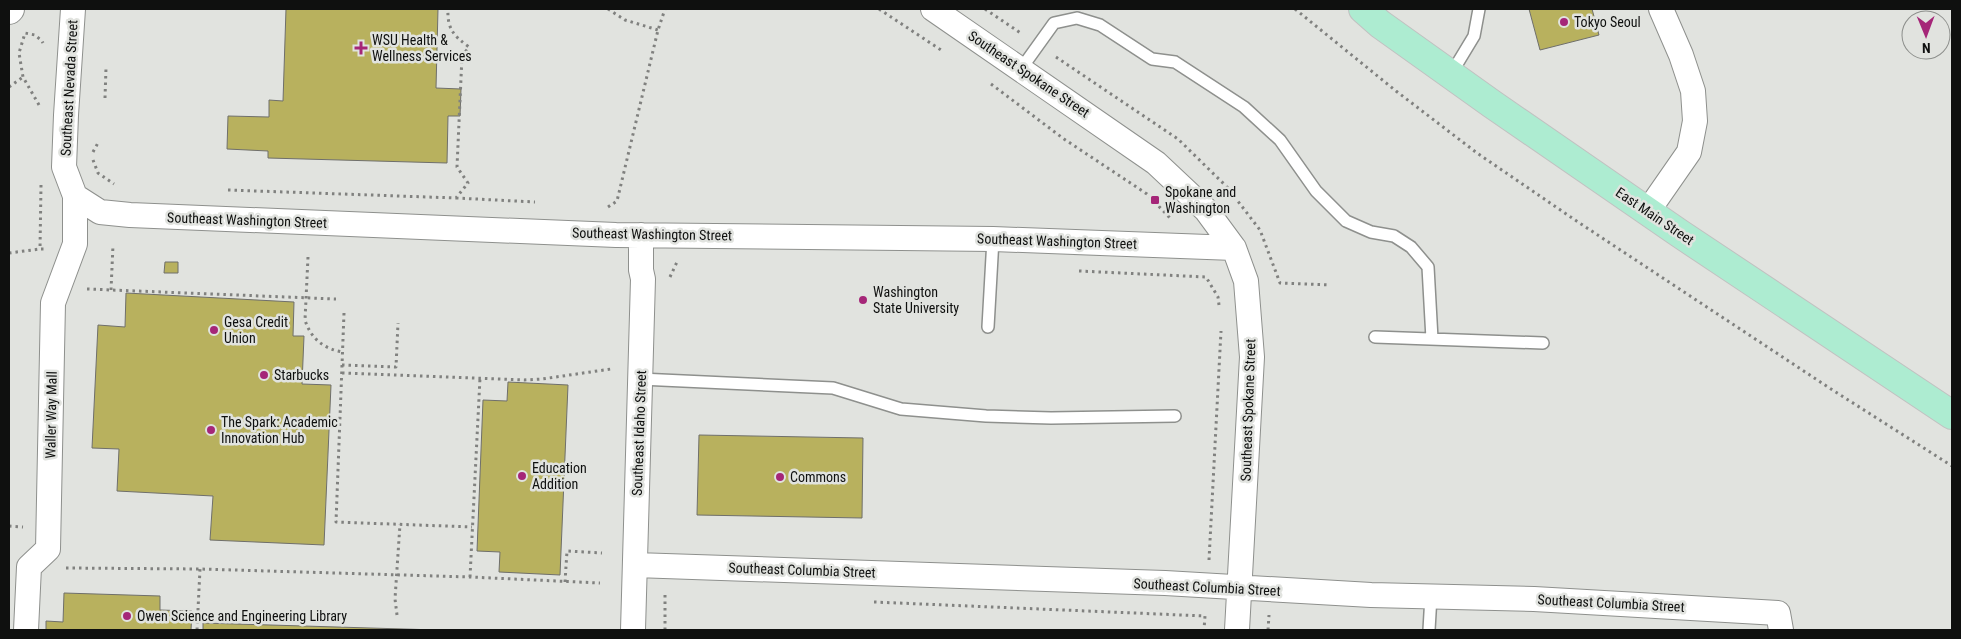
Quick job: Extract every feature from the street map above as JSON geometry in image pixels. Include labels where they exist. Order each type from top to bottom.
[{"type":"main road","name":"East Main Street","points":[[1363,9],[1380,24],[1648,211],[1951,414]]},
{"type":"street","name":"Southeast Nevada Street","points":[[73,9],[64,167],[75,196]]},
{"type":"street","name":"Southeast Spokane Street","points":[[933,9],[1156,162],[1206,210],[1234,248],[1246,281],[1252,357],[1238,630]]},
{"type":"street","points":[[1648,211],[1689,152],[1695,121],[1693,91],[1681,55],[1662,9]]},
{"type":"street","name":"Southeast Washington Street","points":[[75,196],[100,212],[130,215],[641,235],[993,239],[1234,248]]},
{"type":"street","name":"Waller Way Mall","points":[[29,567],[48,549],[52,303],[75,244],[75,196]]},
{"type":"street","name":"Southeast Idaho Street","points":[[633,630],[644,279],[641,270],[641,235]]},
{"type":"street","name":"Southeast Columbia Street","points":[[635,566],[1164,583],[1371,595],[1564,600],[1779,622]]},
{"type":"street","points":[[26,630],[29,567]]},
{"type":"lane","points":[[1451,74],[1474,36],[1479,9]]},
{"type":"lane","points":[[1021,69],[1054,23],[1077,18],[1100,26],[1152,59],[1175,62],[1244,107],[1280,140],[1316,191],[1346,221],[1372,232],[1394,236],[1411,247],[1428,267],[1432,339]]},
{"type":"lane","points":[[988,327],[993,239]]},
{"type":"lane","points":[[1375,337],[1543,342]]},
{"type":"lane","points":[[640,379],[832,388],[901,409],[986,416],[1051,418],[1174,416]]},
{"type":"lane","points":[[1429,630],[1431,596]]},
{"type":"path","points":[[448,9],[447,20],[454,36],[469,47],[462,56],[457,168],[468,183],[456,198]]},
{"type":"path","points":[[608,9],[625,20],[658,30]]},
{"type":"path","points":[[602,206],[610,207],[617,201],[658,30],[665,9]]},
{"type":"path","points":[[879,9],[946,53]]},
{"type":"path","points":[[1295,9],[1396,91],[1477,153],[1830,389],[1952,466]]},
{"type":"path","points":[[24,33],[19,52],[23,77],[42,109]]},
{"type":"path","points":[[105,98],[106,68]]},
{"type":"path","points":[[9,87],[23,77]]},
{"type":"path","points":[[986,81],[1064,139],[1147,194],[1172,220]]},
{"type":"path","points":[[99,141],[94,148],[92,160],[98,173],[111,184],[120,185]]},
{"type":"path","points":[[225,190],[456,198],[539,203]]},
{"type":"path","points":[[111,290],[112,245]]},
{"type":"path","points":[[9,253],[40,249]]},
{"type":"path","points":[[308,258],[305,320],[308,330],[325,347],[343,352]]},
{"type":"path","points":[[670,278],[674,267],[680,260]]},
{"type":"path","points":[[1069,271],[1206,278],[1218,297],[1219,306]]},
{"type":"path","points":[[1280,284],[1330,284]]},
{"type":"path","points":[[58,287],[336,300]]},
{"type":"path","points":[[344,313],[336,522],[472,527]]},
{"type":"path","points":[[342,365],[396,367],[398,324]]},
{"type":"path","points":[[1209,560],[1221,326]]},
{"type":"path","points":[[342,373],[542,379],[611,369]]},
{"type":"path","points":[[470,576],[480,378]]},
{"type":"path","points":[[397,615],[395,599],[400,524]]},
{"type":"path","points":[[566,582],[567,551],[602,552]]},
{"type":"path","points":[[29,567],[470,576],[600,583]]},
{"type":"path","points":[[197,630],[200,569]]},
{"type":"path","points":[[665,630],[666,594]]},
{"type":"path","points":[[866,602],[1205,616],[1204,630]]},
{"type":"building","name":"WSU Health & Wellness Services","points":[[286,9],[438,9],[436,88],[461,89],[460,116],[448,116],[447,163],[268,158],[268,151],[227,149],[228,116],[269,117],[269,100],[283,101]]},
{"type":"building","name":"Tokyo Seoul","points":[[1529,9],[1592,9],[1599,35],[1540,50]]},
{"type":"building","points":[[165,262],[178,262],[178,273],[164,273]]},
{"type":"building","name":"The Spark: Academic Innovation Hub","points":[[126,293],[294,302],[293,336],[304,336],[302,384],[331,385],[324,545],[210,540],[213,496],[117,491],[119,449],[92,448],[98,325],[125,327]]},
{"type":"building","name":"Education Addition","points":[[508,382],[568,385],[560,575],[499,572],[500,552],[477,551],[483,400],[507,401]]},
{"type":"building","name":"Commons","points":[[699,435],[863,438],[862,518],[697,515]]},
{"type":"building","name":"Owen Science and Engineering Library","points":[[64,593],[160,596],[160,610],[192,611],[191,630],[46,630],[46,621],[63,622]]},
{"type":"building","points":[[203,623],[437,630],[203,630]]},
{"type":"place","name":"Tokyo Seoul","points":[[1564,22]]},
{"type":"place","name":"WSU Health & Wellness Services","points":[[361,48]]},
{"type":"place","name":"Spokane and Washington","points":[[1155,200]]},
{"type":"place","name":"Washington State University","points":[[863,300]]},
{"type":"place","name":"Gesa Credit Union","points":[[214,330]]},
{"type":"place","name":"Starbucks","points":[[264,375]]},
{"type":"place","name":"The Spark: Academic Innovation Hub","points":[[211,430]]},
{"type":"place","name":"Education Addition","points":[[522,476]]},
{"type":"place","name":"Commons","points":[[780,477]]},
{"type":"place","name":"Owen Science and Engineering Library","points":[[127,616]]}]
